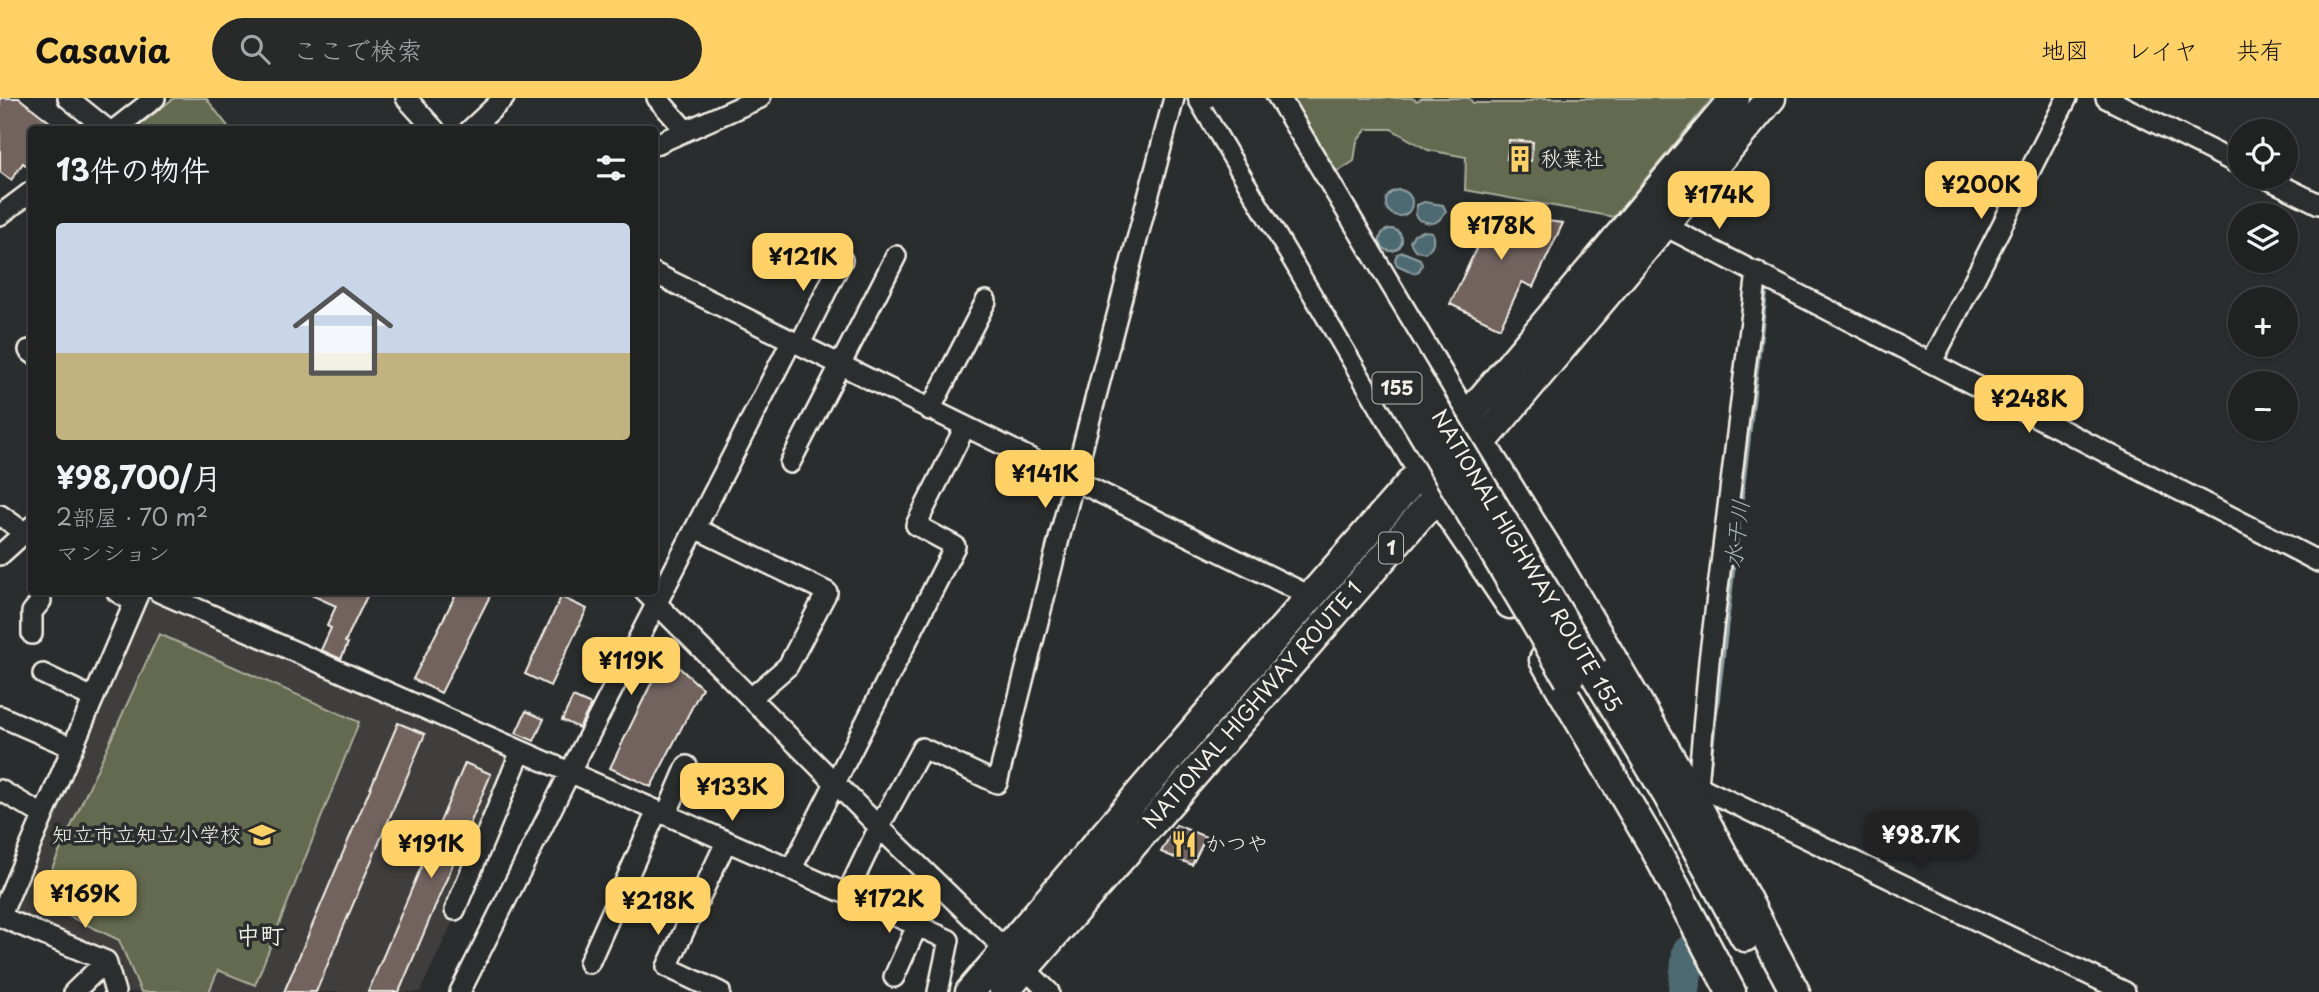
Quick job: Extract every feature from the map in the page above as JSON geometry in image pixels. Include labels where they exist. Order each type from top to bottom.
[{"type":"highway","name":"155","points":[[1203,98],[1437,496],[1518,615],[1655,849],[1731,992]]},
{"type":"highway","name":"NATIONAL HIGHWAY ROUTE 155","points":[[1225,98],[1580,674],[1668,796],[1775,992]]},
{"type":"highway","name":"NATIONAL HIGHWAY ROUTE 155","points":[[1248,98],[1580,674],[1659,827],[1750,992]]},
{"type":"highway","name":"155","points":[[1275,98],[1464,417],[1693,787],[1795,992]]},
{"type":"highway","name":"NATIONAL HIGHWAY ROUTE 1","points":[[1004,992],[1014,958],[1312,597],[1735,98]]},
{"type":"highway","name":"NATIONAL HIGHWAY ROUTE 1","points":[[970,992],[1014,958],[1437,496],[1770,98]]},
{"type":"street","points":[[68,98],[103,126]]},
{"type":"street","points":[[119,126],[155,98]]},
{"type":"street","points":[[406,98],[431,126]]},
{"type":"street","points":[[474,126],[504,98]]},
{"type":"street","points":[[657,98],[686,131]]},
{"type":"street","points":[[658,143],[760,98]]},
{"type":"street","points":[[847,894],[879,827],[922,748],[997,783],[1174,98]]},
{"type":"street","points":[[1932,362],[2067,98]]},
{"type":"street","points":[[2106,98],[2228,159]]},
{"type":"street","points":[[2288,189],[2319,204]]},
{"type":"street","points":[[0,215],[28,194]]},
{"type":"street","points":[[1663,225],[2319,562]]},
{"type":"street","points":[[790,463],[895,256]]},
{"type":"street","points":[[658,586],[696,528],[842,260]]},
{"type":"street","points":[[1757,272],[1693,787],[2125,992]]},
{"type":"street","points":[[658,275],[1312,597]]},
{"type":"street","points":[[930,410],[986,301]]},
{"type":"street","points":[[791,870],[955,546],[916,526],[965,427]]},
{"type":"street","points":[[0,515],[28,534]]},
{"type":"street","points":[[696,528],[827,592],[789,666],[751,698]]},
{"type":"street","points":[[0,555],[28,536]]},
{"type":"street","points":[[32,634],[32,612],[41,601],[40,595]]},
{"type":"street","points":[[166,595],[949,940],[938,992]]},
{"type":"street","points":[[106,961],[0,917],[136,597]]},
{"type":"street","points":[[460,992],[569,772],[651,597],[879,827],[1049,992]]},
{"type":"street","points":[[43,674],[93,698]]},
{"type":"street","points":[[0,716],[71,747]]},
{"type":"street","points":[[455,910],[521,751]]},
{"type":"street","points":[[589,963],[661,813],[687,766]]},
{"type":"street","points":[[0,790],[43,815]]},
{"type":"street","points":[[720,992],[667,967],[726,842]]},
{"type":"street","points":[[894,977],[917,926]]},
{"type":"street","points":[[75,992],[106,961]]},
{"type":"street","points":[[106,961],[115,992]]},
{"type":"shaded area","name":"知立市立知立小学校","points":[[144,596],[515,757],[446,917],[453,921],[420,992],[122,992],[112,955],[9,912]]},
{"type":"green space","points":[[174,98],[206,98],[228,126],[138,126]]},
{"type":"green space","points":[[1287,98],[1412,98],[1417,101],[1422,98],[1469,98],[1473,103],[1523,103],[1539,98],[1713,98],[1614,217],[1465,190],[1466,157],[1428,150],[1391,129],[1367,129],[1357,141],[1354,161],[1339,171],[1328,167]]},
{"type":"green space","points":[[159,634],[359,722],[255,985],[218,970],[209,992],[141,992],[119,940],[37,901]]},
{"type":"water","points":[[1399,190],[1408,194],[1412,203],[1408,212],[1399,216],[1390,212],[1386,203],[1390,194]]},
{"type":"water","points":[[1424,202],[1443,205],[1446,211],[1435,223],[1419,220],[1415,215],[1417,205]]},
{"type":"water","points":[[1391,229],[1399,232],[1402,240],[1399,248],[1391,251],[1383,248],[1380,240],[1383,232]]},
{"type":"water","points":[[1432,232],[1433,239],[1432,246],[1425,253],[1415,250],[1410,242],[1414,234]]},
{"type":"water","points":[[1403,252],[1420,259],[1422,265],[1419,271],[1414,273],[1397,265],[1397,254]]},
{"type":"building","points":[[0,98],[19,98],[55,126],[28,126],[28,167],[23,163],[11,180],[0,172]]},
{"type":"building","name":"秋葉社","points":[[1509,140],[1533,142],[1531,161],[1507,159]]},
{"type":"building","points":[[1464,205],[1513,225],[1516,217],[1563,223],[1533,287],[1522,282],[1500,328],[1450,304],[1479,243],[1453,231]]},
{"type":"building","points":[[312,595],[367,596],[345,642],[348,643],[341,659],[321,650],[331,628],[327,626],[336,606]]},
{"type":"building","points":[[455,595],[490,595],[441,693],[413,679]]},
{"type":"building","points":[[561,597],[587,609],[550,686],[525,674]]},
{"type":"building","points":[[665,655],[702,688],[651,787],[610,768]]},
{"type":"building","points":[[573,697],[591,705],[579,728],[562,720]]},
{"type":"building","points":[[526,711],[544,719],[534,741],[516,733]]},
{"type":"building","points":[[398,723],[425,734],[316,992],[284,992]]},
{"type":"building","points":[[465,763],[491,774],[399,992],[368,992]]},
{"type":"building","name":"かつや","points":[[1176,825],[1206,837],[1192,865],[1161,852]]},
{"type":"waterway","name":"水干川","points":[[1708,778],[1766,289]]},
{"type":"waterway","name":"水干川","points":[[1684,992],[1688,952]]},
{"type":"place","name":"秋葉社","points":[[1520,159]]},
{"type":"place","name":"知立市立知立小学校","points":[[262,835]]},
{"type":"place","name":"かつや","points":[[1184,844]]},
{"type":"district","name":"中町","points":[[260,936]]}]
